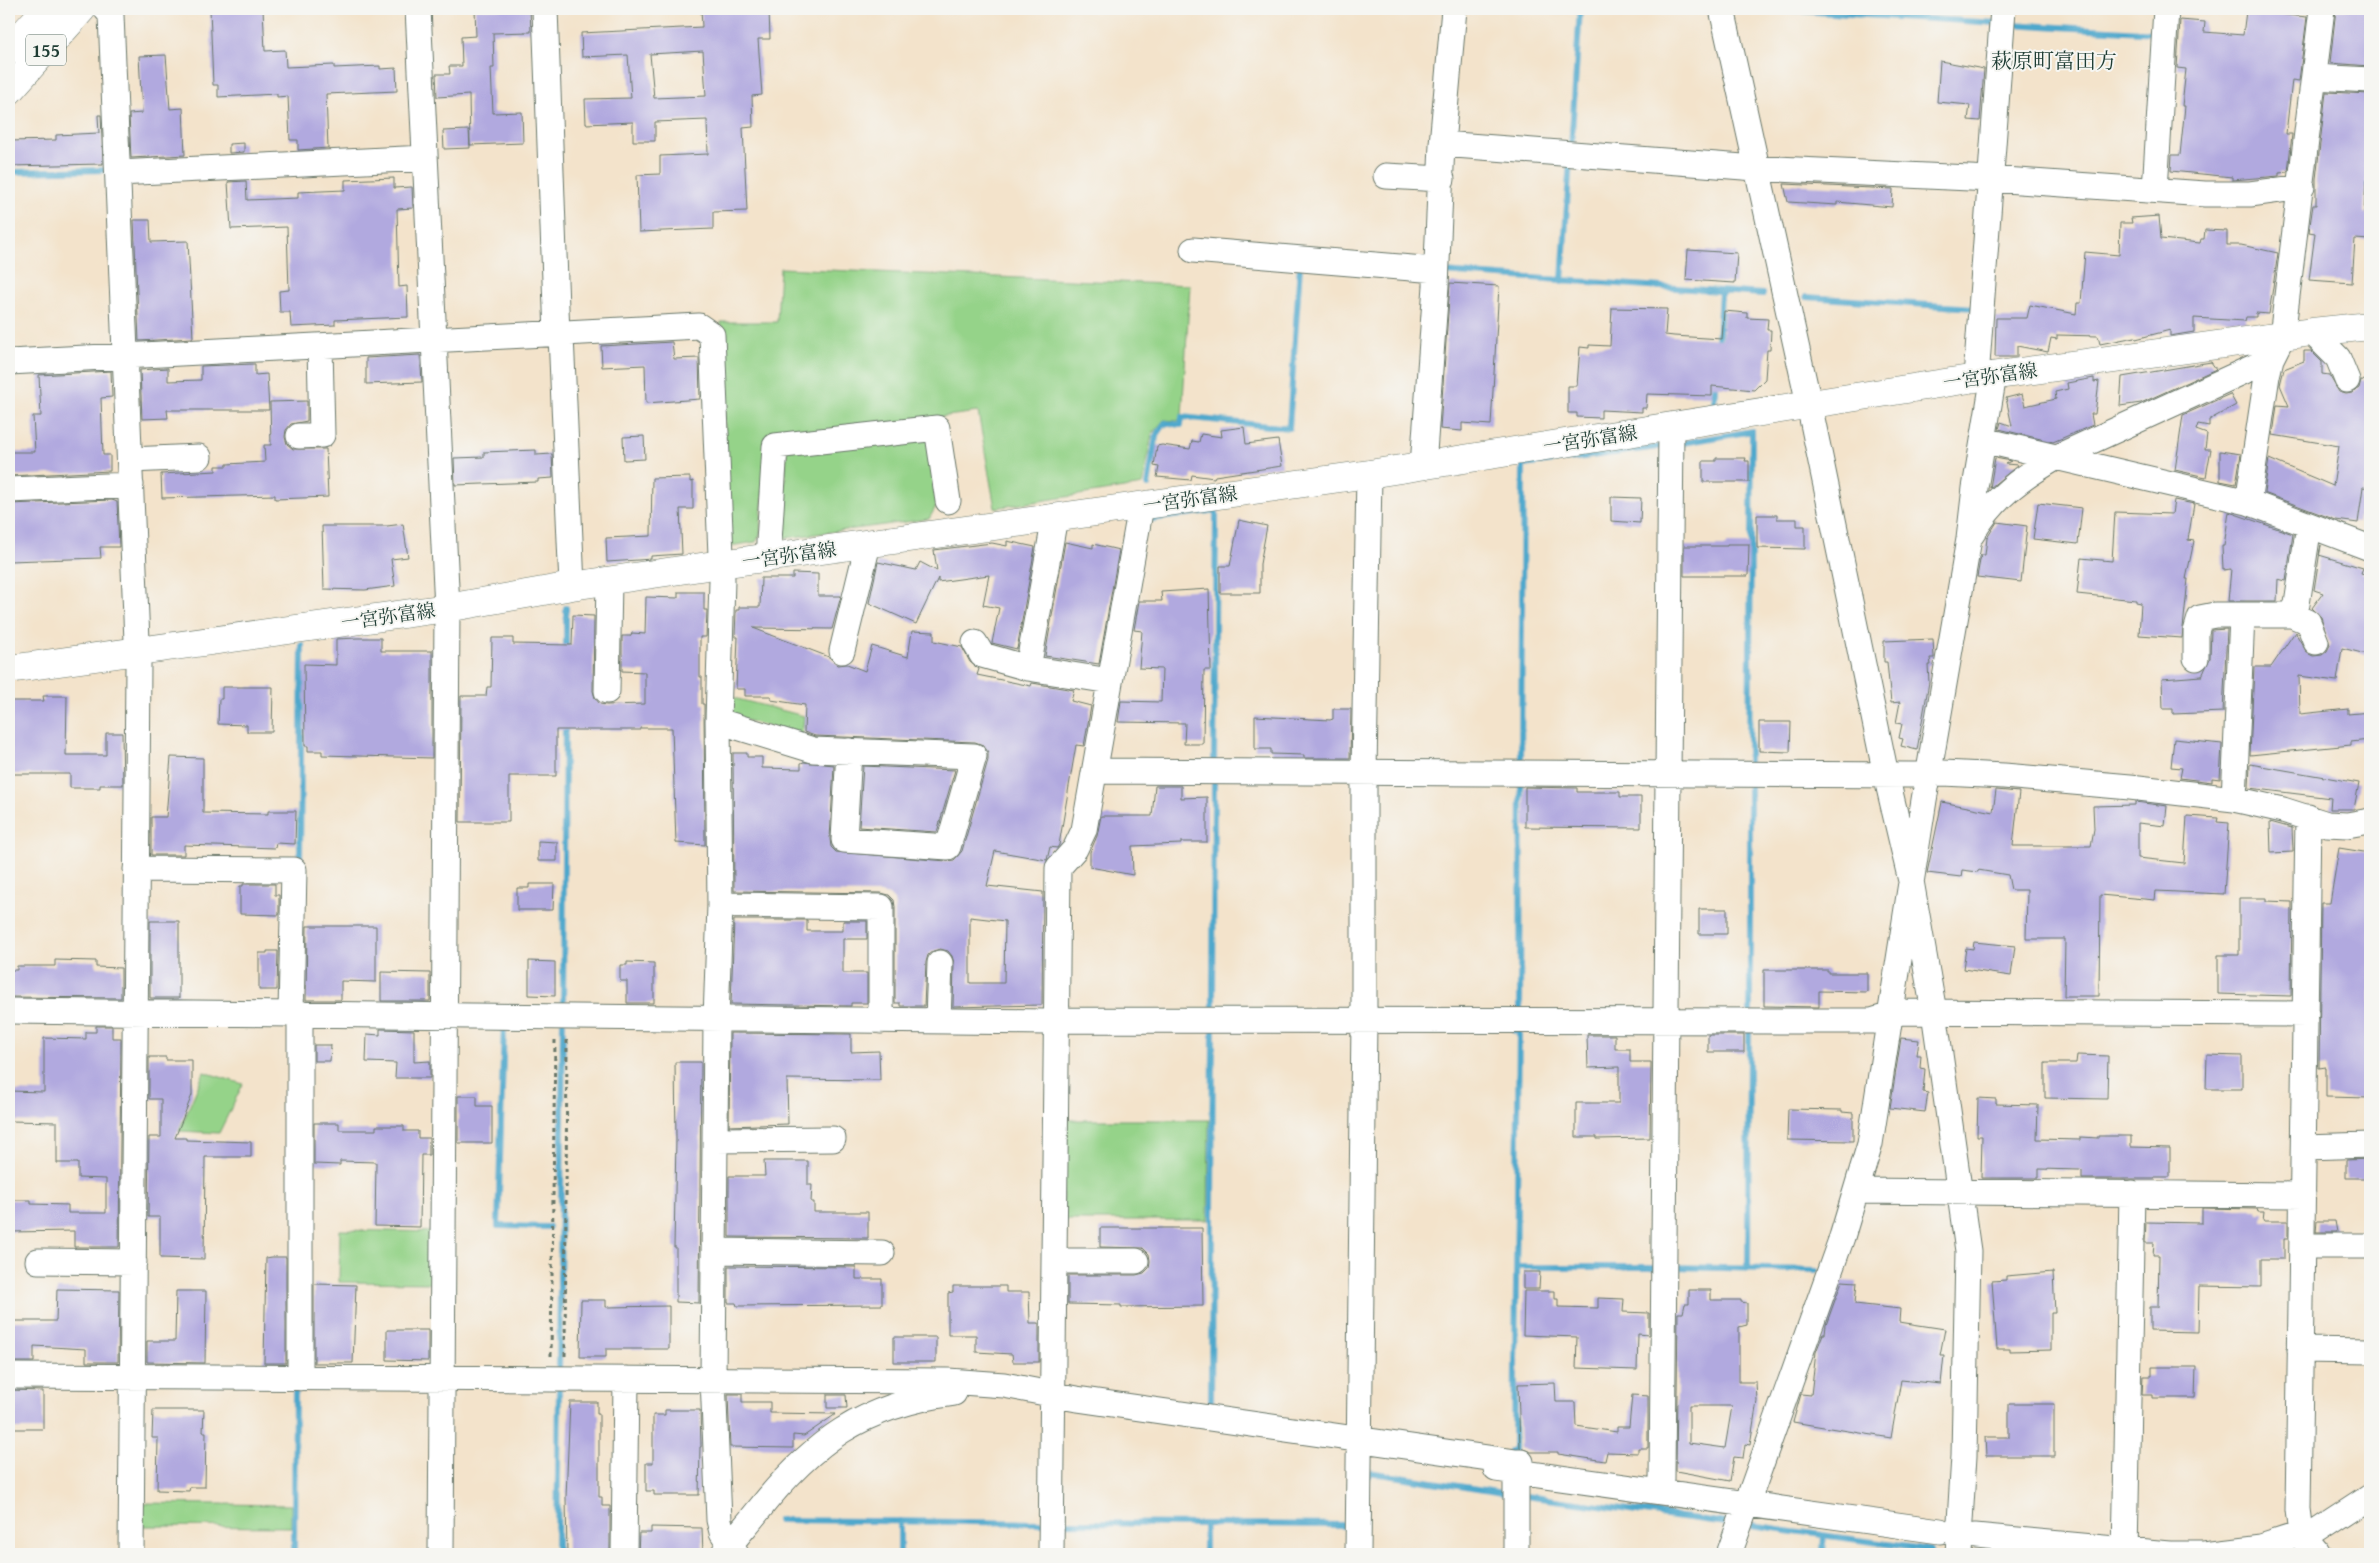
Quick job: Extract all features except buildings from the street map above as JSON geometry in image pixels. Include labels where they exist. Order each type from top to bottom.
[{"type":"main road","name":"155","points":[[9,50],[46,9]]},
{"type":"main road","name":"155","points":[[9,91],[82,9]]},
{"type":"main road","name":"一宮弥富線","points":[[9,669],[447,608],[609,580],[1370,474],[1985,376],[2277,348],[2312,332],[2370,326]]},
{"type":"street","points":[[106,9],[111,14],[137,652],[134,1377],[131,1554]]},
{"type":"street","points":[[418,9],[447,608],[441,1554]]},
{"type":"street","points":[[545,9],[572,586]]},
{"type":"street","points":[[1423,466],[1442,180],[1442,144],[1454,9]]},
{"type":"street","points":[[1722,9],[1809,404],[1886,775],[1911,881],[1934,1012],[1968,1251],[1964,1456],[1958,1541]]},
{"type":"street","points":[[1729,1554],[1857,1191],[1870,1144],[1911,881],[1969,539],[1983,440],[1991,179],[2003,9]]},
{"type":"street","points":[[2155,190],[2166,9]]},
{"type":"street","points":[[2248,502],[2277,348],[2302,187],[2322,9]]},
{"type":"street","points":[[2314,77],[2370,80]]},
{"type":"street","points":[[1442,144],[1756,168],[1991,179],[2205,194],[2250,194],[2302,187]]},
{"type":"street","points":[[118,173],[425,158]]},
{"type":"street","points":[[1386,176],[1442,180]]},
{"type":"street","points":[[1193,250],[1436,270]]},
{"type":"street","points":[[9,362],[559,335],[699,326],[712,335],[721,564],[718,721],[720,905],[716,1019],[716,1251],[713,1379],[719,1520],[730,1551]]},
{"type":"street","points":[[2312,332],[2338,358],[2347,380]]},
{"type":"street","points":[[299,436],[322,435],[320,347]]},
{"type":"street","points":[[1969,539],[1985,512],[2024,476],[2056,457],[2277,348]]},
{"type":"street","points":[[1662,1480],[1670,773],[1671,426]]},
{"type":"street","points":[[768,558],[775,446],[937,428],[948,501]]},
{"type":"street","points":[[1983,440],[2248,502],[2370,548]]},
{"type":"street","points":[[130,460],[199,457]]},
{"type":"street","points":[[1358,1554],[1364,1020],[1364,772],[1370,474]]},
{"type":"street","points":[[9,490],[131,485]]},
{"type":"street","points":[[1051,1554],[1058,868],[1081,839],[1095,771],[1141,506]]},
{"type":"street","points":[[1028,668],[1055,517]]},
{"type":"street","points":[[2292,615],[2296,604],[2308,525]]},
{"type":"street","points":[[842,651],[868,544]]},
{"type":"street","points":[[607,691],[609,580]]},
{"type":"street","points":[[2196,658],[2196,632],[2200,618],[2215,615],[2292,615],[2308,622],[2316,642]]},
{"type":"street","points":[[2234,799],[2242,616]]},
{"type":"street","points":[[975,643],[982,655],[1028,668],[1110,681]]},
{"type":"street","points":[[718,721],[813,750],[849,751],[974,756],[948,847],[844,840],[849,751]]},
{"type":"street","points":[[1095,771],[1886,775],[1929,775],[1943,773],[2004,776],[2234,799],[2308,817],[2327,824],[2347,825],[2370,818]]},
{"type":"street","points":[[2305,1547],[2298,1510],[2308,817]]},
{"type":"street","points":[[136,869],[294,870],[300,1378]]},
{"type":"street","points":[[720,905],[881,908],[881,1020]]},
{"type":"street","points":[[938,1020],[940,962]]},
{"type":"street","points":[[9,1011],[1046,1022],[1056,1020],[1872,1021],[1901,1012],[2306,1014]]},
{"type":"street","points":[[716,1140],[833,1139]]},
{"type":"street","points":[[2304,1147],[2370,1145]]},
{"type":"street","points":[[1857,1191],[2303,1194]]},
{"type":"street","points":[[2125,1552],[2132,1193]]},
{"type":"street","points":[[2302,1246],[2370,1246]]},
{"type":"street","points":[[716,1251],[882,1253]]},
{"type":"street","points":[[38,1260],[134,1262]]},
{"type":"street","points":[[1054,1261],[1136,1261]]},
{"type":"street","points":[[2300,1350],[2370,1351]]},
{"type":"street","points":[[9,1376],[948,1380],[1004,1385],[1053,1399]]},
{"type":"street","points":[[624,1554],[626,1379]]},
{"type":"street","points":[[730,1551],[781,1481],[807,1455],[834,1434],[874,1413],[902,1402],[961,1392],[1053,1399],[1747,1499]]},
{"type":"street","points":[[1516,1467],[1662,1480],[1958,1541],[2053,1554]]},
{"type":"street","points":[[1516,1467],[1516,1554]]},
{"type":"street","points":[[2305,1547],[2315,1533],[2370,1497]]},
{"type":"street","points":[[1958,1541],[2170,1554],[2204,1554],[2261,1547],[2305,1547]]},
{"type":"path","points":[[558,1379],[561,1016]]},
{"type":"path","points":[[558,1379],[561,1016]]},
{"type":"green space","points":[[780,268],[1190,285],[1182,416],[1178,421],[1164,420],[1152,434],[1143,485],[995,508],[978,412],[767,439],[760,535],[756,542],[729,546],[721,322],[777,322]]},
{"type":"green space","points":[[931,439],[939,501],[929,519],[786,538],[782,534],[787,449]]},
{"type":"green space","points":[[730,697],[804,716],[802,736],[735,717]]},
{"type":"green space","points":[[204,1072],[243,1084],[219,1133],[179,1131]]},
{"type":"green space","points":[[1063,1120],[1209,1120],[1208,1220],[1062,1220]]},
{"type":"green space","points":[[340,1230],[438,1232],[437,1283],[339,1282]]},
{"type":"green space","points":[[143,1503],[291,1505],[291,1527],[143,1526]]},
{"type":"waterway","points":[[1571,148],[1580,9]]},
{"type":"waterway","points":[[1767,9],[1997,23]]},
{"type":"waterway","points":[[2011,24],[2158,33]]},
{"type":"waterway","points":[[1562,281],[1570,159]]},
{"type":"waterway","points":[[9,172],[108,170]]},
{"type":"waterway","points":[[2358,185],[2370,185]]},
{"type":"waterway","points":[[1148,485],[1156,436],[1165,423],[1181,425],[1182,417],[1289,428],[1300,265]]},
{"type":"waterway","points":[[1443,272],[1763,294]]},
{"type":"waterway","points":[[1718,345],[1721,292]]},
{"type":"waterway","points":[[1806,297],[1975,308]]},
{"type":"waterway","points":[[1714,403],[1716,378]]},
{"type":"waterway","points":[[1677,444],[1752,431],[1749,764]]},
{"type":"waterway","points":[[1521,765],[1523,465],[1665,446]]},
{"type":"waterway","points":[[1145,520],[1216,510],[1214,765]]},
{"type":"waterway","points":[[566,608],[566,652]]},
{"type":"waterway","points":[[300,860],[302,645]]},
{"type":"waterway","points":[[563,1007],[565,722]]},
{"type":"waterway","points":[[1750,780],[1750,1011]]},
{"type":"waterway","points":[[1520,1010],[1521,781]]},
{"type":"waterway","points":[[1213,1009],[1214,782]]},
{"type":"waterway","points":[[504,1022],[498,1226],[549,1227]]},
{"type":"waterway","points":[[559,1373],[563,1023]]},
{"type":"waterway","points":[[1211,1410],[1213,1027]]},
{"type":"waterway","points":[[1748,1269],[1749,1030]]},
{"type":"waterway","points":[[1510,1452],[1514,1452],[1519,1031],[1515,1031]]},
{"type":"waterway","points":[[1517,1267],[1657,1267]]},
{"type":"waterway","points":[[1673,1267],[1816,1270]]},
{"type":"waterway","points":[[557,1554],[559,1386]]},
{"type":"waterway","points":[[294,1554],[295,1390]]},
{"type":"waterway","points":[[1368,1476],[1368,1472],[1503,1493]]},
{"type":"waterway","points":[[1525,1496],[1726,1523]]},
{"type":"waterway","points":[[779,1520],[1045,1523]]},
{"type":"waterway","points":[[900,1521],[900,1554]]},
{"type":"waterway","points":[[1058,1523],[1351,1525]]},
{"type":"waterway","points":[[1205,1525],[1205,1554]]},
{"type":"waterway","points":[[1750,1525],[1931,1550]]},
{"type":"waterway","points":[[1823,1554],[1824,1536]]},
{"type":"district","name":"萩原町富田方","points":[[2054,60]]}]
